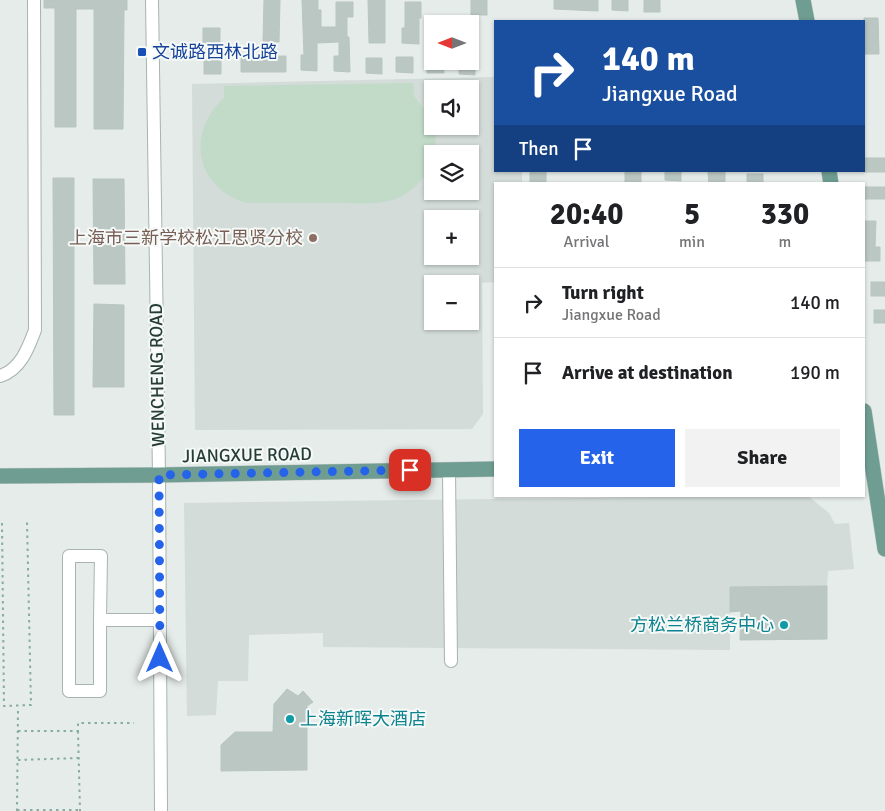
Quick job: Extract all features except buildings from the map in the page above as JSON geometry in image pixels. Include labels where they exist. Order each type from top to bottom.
[{"type":"main road","points":[[804,0],[807,20]]},
{"type":"main road","points":[[865,416],[885,549]]},
{"type":"main road","name":"JIANGXUE ROAD","points":[[0,476],[494,469]]},
{"type":"street","points":[[0,376],[9,374],[25,355],[35,330],[34,0]]},
{"type":"street","name":"WENCHENG ROAD","points":[[152,0],[159,475],[161,811]]},
{"type":"street","points":[[449,470],[451,662]]},
{"type":"street","points":[[69,556],[101,556],[100,620],[100,691],[69,691],[69,556]]},
{"type":"street","points":[[100,620],[159,620]]},
{"type":"path","points":[[2,523],[4,706],[31,705],[27,522]]},
{"type":"path","points":[[18,709],[17,811],[80,810],[78,723],[134,723]]},
{"type":"path","points":[[18,731],[78,731]]},
{"type":"path","points":[[18,760],[78,758]]},
{"type":"shaded area","name":"上海市三新学校松江思贤分校","points":[[494,77],[494,172],[522,172],[522,182],[494,182],[494,282],[482,283],[483,414],[472,429],[195,430],[192,84]]},
{"type":"shaded area","points":[[809,497],[829,513],[835,524],[849,523],[854,569],[828,571],[827,586],[730,587],[730,650],[323,647],[323,633],[249,635],[248,681],[218,681],[216,715],[187,716],[184,503]]},
{"type":"green space","points":[[413,83],[414,96],[424,109],[424,135],[436,135],[435,145],[424,145],[424,177],[404,195],[382,202],[246,203],[229,196],[216,185],[207,172],[202,158],[201,143],[204,127],[212,112],[224,98],[224,86]]},
{"type":"place","name":"文诚路西林北路","points":[[142,52]]},
{"type":"place","name":"上海市三新学校松江思贤分校","points":[[313,238]]},
{"type":"place","name":"方松兰桥商务中心","points":[[784,625]]},
{"type":"place","name":"上海新晖大酒店","points":[[290,719]]},
{"type":"route","points":[[160,658],[159,475],[410,470]]}]
